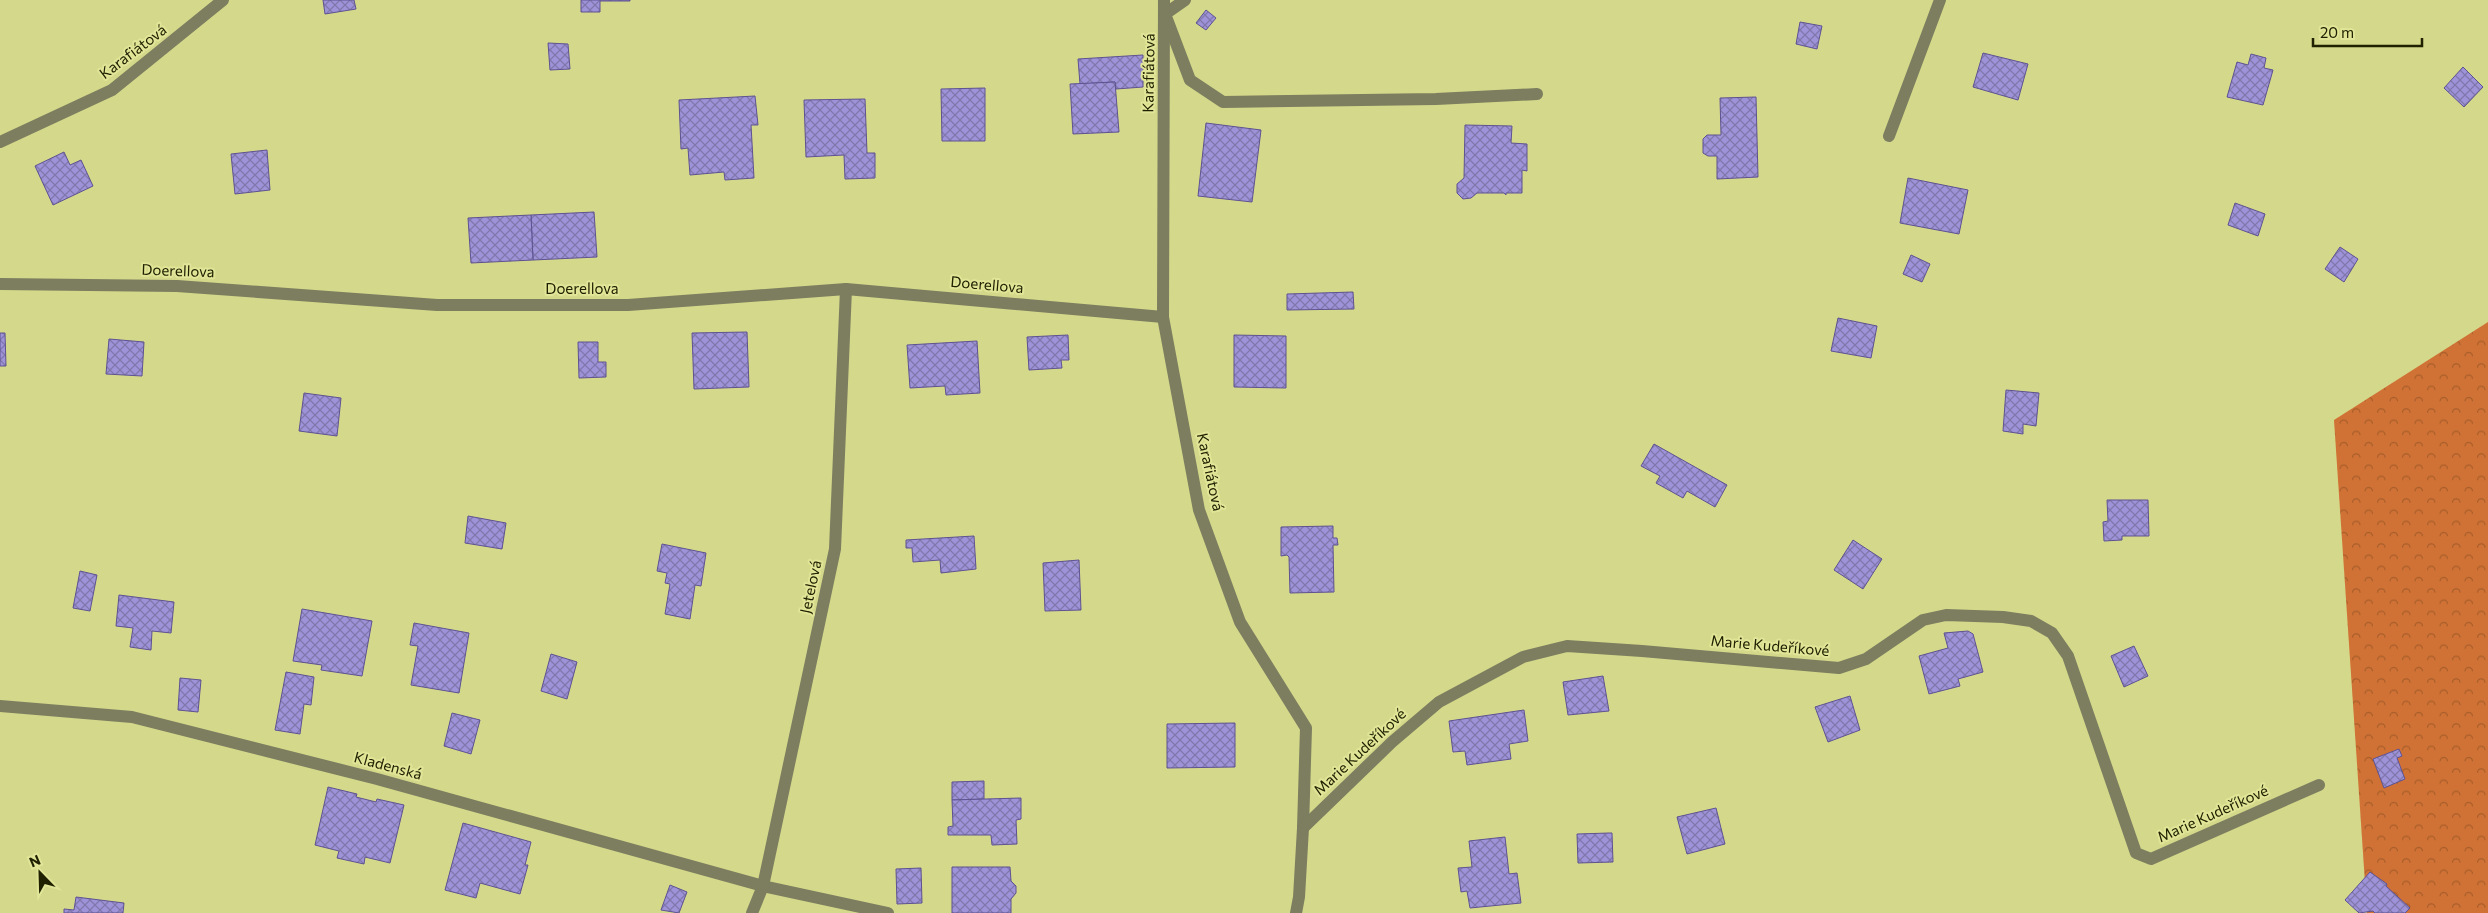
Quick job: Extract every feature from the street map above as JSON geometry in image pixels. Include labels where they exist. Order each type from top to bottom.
[{"type":"street","name":"Karafiátová","points":[[0,142],[112,90],[223,0]]},
{"type":"street","name":"Karafiátová","points":[[1164,0],[1166,14],[1163,317],[1199,510],[1240,622],[1306,728],[1303,828],[1299,897],[1296,913]]},
{"type":"street","points":[[1166,14],[1185,0]]},
{"type":"street","points":[[1889,136],[1940,0]]},
{"type":"street","name":"Karafiátová","points":[[1166,14],[1190,80],[1223,102],[1436,99],[1538,94]]},
{"type":"street","name":"Doerellova","points":[[0,284],[177,286],[437,305],[628,305],[846,289],[1163,317]]},
{"type":"street","name":"Jetelová","points":[[752,913],[762,886],[835,549],[846,289]]},
{"type":"street","name":"Marie Kudeříkové","points":[[1303,828],[1392,742],[1439,702],[1523,657],[1566,646],[1642,650],[1839,668],[1866,659],[1923,620],[1946,615],[2003,617],[2031,621],[2052,633],[2068,656],[2136,853],[2151,859],[2319,785]]},
{"type":"street","name":"Kladenská","points":[[0,706],[132,717],[377,779],[762,886],[888,913]]},
{"type":"green space","points":[[2488,322],[2488,913],[2367,913],[2334,420]]},
{"type":"building","points":[[323,0],[354,0],[356,9],[325,14]]},
{"type":"building","points":[[581,0],[630,1],[600,1],[600,12],[581,12]]},
{"type":"building","points":[[1206,10],[1216,18],[1206,30],[1196,23]]},
{"type":"building","points":[[1800,22],[1822,26],[1817,49],[1796,44]]},
{"type":"building","points":[[548,43],[568,44],[570,69],[550,70]]},
{"type":"building","points":[[1983,53],[2028,64],[2018,100],[1973,87]]},
{"type":"building","points":[[2251,54],[2266,58],[2264,68],[2273,70],[2263,105],[2227,97],[2237,62],[2248,65]]},
{"type":"building","points":[[1143,55],[1143,87],[1116,89],[1115,82],[1080,84],[1078,59]]},
{"type":"building","points":[[2463,67],[2483,87],[2464,107],[2444,88]]},
{"type":"building","points":[[1115,82],[1119,132],[1073,134],[1070,84]]},
{"type":"building","points":[[985,88],[985,141],[942,141],[941,89]]},
{"type":"building","points":[[755,96],[758,125],[751,125],[754,178],[725,180],[724,172],[690,175],[688,148],[681,149],[679,100]]},
{"type":"building","points":[[1756,97],[1758,177],[1717,179],[1717,156],[1708,156],[1703,153],[1703,139],[1707,135],[1721,135],[1720,98]]},
{"type":"building","points":[[865,99],[867,153],[875,153],[875,178],[845,179],[844,155],[806,157],[804,100]]},
{"type":"building","points":[[1206,123],[1261,130],[1252,202],[1198,196]]},
{"type":"building","points":[[1465,125],[1512,126],[1511,143],[1527,144],[1527,171],[1522,170],[1522,193],[1506,193],[1506,195],[1504,193],[1477,193],[1471,198],[1463,199],[1457,193],[1457,184],[1464,178]]},
{"type":"building","points":[[267,150],[270,190],[235,194],[231,154]]},
{"type":"building","points":[[64,152],[70,165],[81,160],[93,186],[53,205],[35,166]]},
{"type":"building","points":[[1908,178],[1968,190],[1959,234],[1900,223]]},
{"type":"building","points":[[2235,203],[2265,214],[2258,236],[2228,225]]},
{"type":"building","points":[[594,212],[597,257],[533,260],[531,215]]},
{"type":"building","points":[[531,215],[533,260],[471,263],[468,218]]},
{"type":"building","points":[[2340,247],[2358,259],[2344,282],[2325,269]]},
{"type":"building","points":[[1911,255],[1930,264],[1922,282],[1903,274]]},
{"type":"building","points":[[1353,292],[1354,309],[1287,310],[1287,294]]},
{"type":"building","points":[[1838,318],[1877,326],[1871,358],[1831,351]]},
{"type":"building","points":[[747,332],[749,387],[694,389],[692,333]]},
{"type":"building","points":[[0,333],[5,333],[6,366],[0,366]]},
{"type":"building","points":[[1068,335],[1069,360],[1061,360],[1062,368],[1029,370],[1027,337]]},
{"type":"building","points":[[1234,335],[1286,336],[1286,388],[1234,387]]},
{"type":"building","points":[[109,339],[144,342],[142,376],[106,374]]},
{"type":"building","points":[[977,341],[980,393],[946,395],[945,386],[910,388],[907,345]]},
{"type":"building","points":[[578,342],[598,342],[598,362],[606,362],[606,377],[579,378]]},
{"type":"building","points":[[2006,390],[2039,393],[2036,426],[2023,424],[2023,434],[2003,431]]},
{"type":"building","points":[[304,393],[341,398],[337,436],[299,431]]},
{"type":"building","points":[[1654,444],[1727,485],[1715,507],[1687,491],[1683,498],[1656,483],[1660,476],[1641,466]]},
{"type":"building","points":[[2107,500],[2148,500],[2149,536],[2122,536],[2122,540],[2104,541],[2103,522],[2108,521]]},
{"type":"building","points":[[468,516],[506,523],[502,549],[465,543]]},
{"type":"building","points":[[1333,526],[1333,538],[1337,538],[1338,545],[1333,545],[1334,592],[1290,593],[1289,557],[1287,555],[1281,556],[1281,527]]},
{"type":"building","points":[[974,536],[976,569],[941,573],[940,560],[913,562],[912,548],[906,548],[906,540]]},
{"type":"building","points":[[1853,540],[1882,559],[1863,589],[1834,570]]},
{"type":"building","points":[[662,544],[706,553],[701,586],[695,585],[690,619],[665,614],[670,584],[665,583],[667,573],[657,571]]},
{"type":"building","points":[[1079,560],[1081,610],[1045,611],[1043,563]]},
{"type":"building","points":[[80,571],[97,575],[90,611],[73,608]]},
{"type":"building","points":[[119,595],[174,602],[171,633],[152,631],[151,650],[130,647],[133,628],[116,626]]},
{"type":"building","points":[[302,609],[372,621],[362,676],[321,670],[322,665],[293,661]]},
{"type":"building","points":[[414,623],[469,633],[459,693],[411,685],[418,646],[410,645]]},
{"type":"building","points":[[1968,631],[1973,634],[1983,672],[1958,679],[1960,686],[1929,694],[1919,656],[1948,648],[1944,633]]},
{"type":"building","points":[[2134,646],[2148,676],[2124,687],[2111,656]]},
{"type":"building","points":[[551,654],[577,662],[567,699],[541,691]]},
{"type":"building","points":[[286,672],[314,677],[311,705],[304,704],[300,734],[275,730]]},
{"type":"building","points":[[1603,676],[1609,711],[1568,715],[1563,682]]},
{"type":"building","points":[[180,678],[201,680],[198,712],[178,710]]},
{"type":"building","points":[[1850,696],[1860,730],[1828,742],[1815,707]]},
{"type":"building","points":[[1524,710],[1528,741],[1509,744],[1511,759],[1467,765],[1465,751],[1453,752],[1449,721]]},
{"type":"building","points":[[452,713],[480,720],[471,754],[444,746]]},
{"type":"building","points":[[1235,723],[1235,767],[1167,768],[1167,724]]},
{"type":"building","points":[[2399,749],[2402,756],[2397,758],[2405,779],[2384,788],[2373,759]]},
{"type":"building","points":[[984,781],[984,799],[952,800],[952,782]]},
{"type":"building","points":[[328,787],[357,794],[356,797],[376,802],[377,799],[404,805],[390,863],[365,857],[364,864],[337,858],[339,851],[315,845]]},
{"type":"building","points":[[1021,798],[1021,819],[1016,820],[1017,844],[992,845],[991,835],[948,835],[948,827],[953,826],[952,800]]},
{"type":"building","points":[[1716,808],[1725,844],[1687,854],[1677,817]]},
{"type":"building","points":[[463,823],[531,842],[525,865],[528,865],[520,894],[480,883],[476,898],[445,890]]},
{"type":"building","points":[[1612,833],[1613,862],[1578,863],[1577,834]]},
{"type":"building","points":[[1505,837],[1509,874],[1517,873],[1521,903],[1470,908],[1467,891],[1461,892],[1458,868],[1472,867],[1469,841]]},
{"type":"building","points":[[952,867],[1010,867],[1011,881],[1016,886],[1016,893],[1011,899],[1011,913],[952,913]]},
{"type":"building","points":[[921,868],[922,903],[897,904],[896,869]]},
{"type":"building","points":[[2370,872],[2387,884],[2386,886],[2410,908],[2405,913],[2375,913],[2373,911],[2359,913],[2345,900]]},
{"type":"building","points":[[670,885],[687,892],[679,913],[661,910]]},
{"type":"building","points":[[76,897],[124,903],[123,913],[64,913],[64,909],[74,910]]}]
